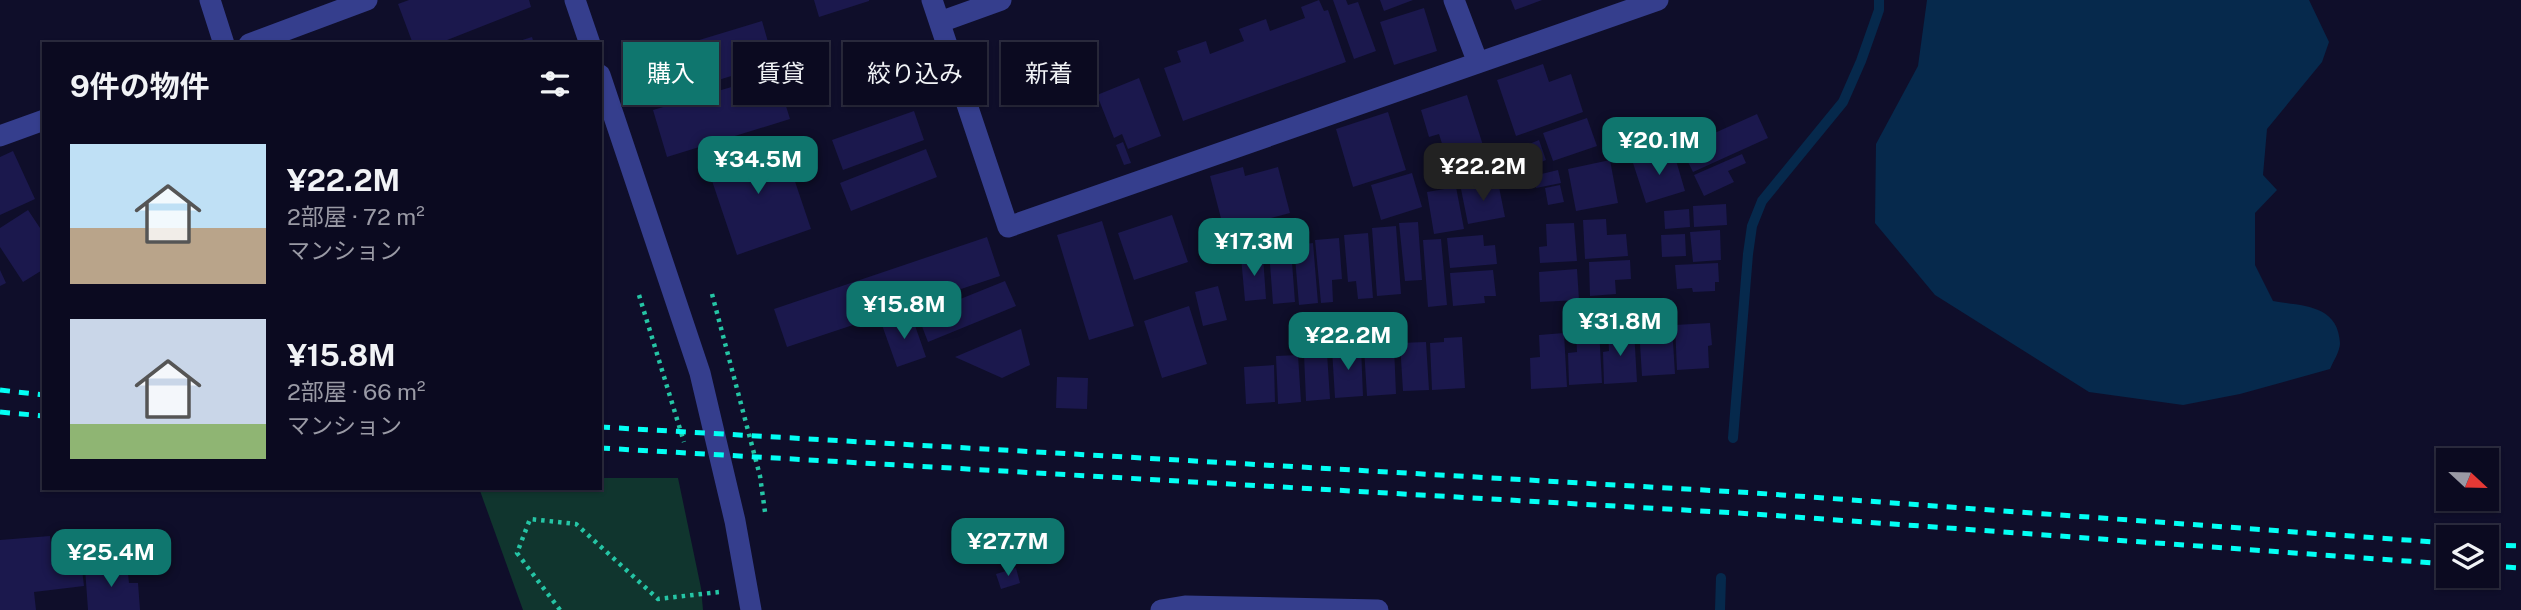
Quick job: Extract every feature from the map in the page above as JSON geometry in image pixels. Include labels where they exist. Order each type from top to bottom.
[{"type":"street","points":[[210,0],[223,42]]},
{"type":"street","points":[[254,42],[367,0]]},
{"type":"street","points":[[575,0],[589,42]]},
{"type":"street","points":[[932,0],[1007,228],[1658,0]]},
{"type":"street","points":[[940,22],[1001,0]]},
{"type":"street","points":[[1454,0],[1478,63]]},
{"type":"street","points":[[602,81],[701,373],[735,521],[751,610]]},
{"type":"street","points":[[0,136],[42,121]]},
{"type":"street","points":[[1161,610],[1185,606],[1378,610]]},
{"type":"path","points":[[639,295],[685,446]]},
{"type":"path","points":[[560,610],[517,553],[530,519],[576,524],[658,599],[720,592],[722,601]]},
{"type":"green space","points":[[602,478],[678,478],[701,588],[703,610],[523,610],[480,490],[602,490]]},
{"type":"water","points":[[1927,0],[2309,0],[2329,42],[2322,62],[2267,129],[2263,175],[2277,190],[2255,213],[2255,265],[2273,301],[2317,309],[2333,321],[2340,343],[2330,369],[2240,394],[2183,405],[2089,392],[1935,295],[1875,223],[1876,144],[1918,66]]},
{"type":"building","points":[[409,0],[529,0],[531,7],[442,42],[412,42],[398,4]]},
{"type":"building","points":[[814,0],[869,0],[869,1],[819,17]]},
{"type":"building","points":[[1319,0],[1324,11],[1328,10],[1346,62],[1183,121],[1164,68],[1181,62],[1177,51],[1206,41],[1210,54],[1244,41],[1239,29],[1266,19],[1270,31],[1305,18],[1301,7]]},
{"type":"building","points":[[1333,0],[1346,0],[1348,5],[1358,2],[1376,51],[1354,59]]},
{"type":"building","points":[[1380,0],[1413,0],[1384,11]]},
{"type":"building","points":[[1511,0],[1542,0],[1515,10]]},
{"type":"building","points":[[1424,8],[1437,51],[1394,65],[1380,22]]},
{"type":"building","points":[[762,21],[768,42],[733,42],[733,76],[719,80],[719,42],[693,42]]},
{"type":"building","points":[[532,37],[533,42],[516,42]]},
{"type":"building","points":[[1543,64],[1549,82],[1571,74],[1583,112],[1516,136],[1497,80]]},
{"type":"building","points":[[1139,78],[1161,136],[1128,149],[1122,134],[1114,138],[1097,95]]},
{"type":"building","points":[[733,87],[733,105],[786,105],[790,119],[667,157],[653,110],[670,105],[719,105],[719,91]]},
{"type":"building","points":[[1467,95],[1488,161],[1451,173],[1439,134],[1429,137],[1421,110]]},
{"type":"building","points":[[914,111],[924,140],[843,170],[832,140]]},
{"type":"building","points":[[1388,112],[1406,170],[1353,187],[1336,129]]},
{"type":"building","points":[[1757,114],[1768,138],[1693,172],[1681,148]]},
{"type":"building","points":[[1587,118],[1597,146],[1553,161],[1543,133]]},
{"type":"building","points":[[780,137],[811,229],[737,255],[706,163]]},
{"type":"building","points":[[1539,140],[1546,160],[1530,167],[1522,147]]},
{"type":"building","points":[[1123,142],[1131,163],[1124,165],[1116,145]]},
{"type":"building","points":[[926,149],[937,177],[851,211],[840,183]]},
{"type":"building","points":[[1673,150],[1685,191],[1646,203],[1633,163]]},
{"type":"building","points":[[13,151],[35,199],[0,215],[0,157]]},
{"type":"building","points":[[1742,154],[1746,163],[1728,171],[1734,182],[1704,196],[1694,175]]},
{"type":"building","points":[[1610,160],[1618,203],[1576,211],[1568,169]]},
{"type":"building","points":[[1243,167],[1245,176],[1278,167],[1290,213],[1224,230],[1210,176]]},
{"type":"building","points":[[1558,170],[1561,183],[1536,188],[1533,176]]},
{"type":"building","points":[[1412,173],[1422,207],[1381,220],[1371,185]]},
{"type":"building","points":[[1498,182],[1505,217],[1468,224],[1461,189]]},
{"type":"building","points":[[1560,185],[1564,202],[1548,205],[1545,188]]},
{"type":"building","points":[[1456,187],[1464,229],[1434,234],[1427,192]]},
{"type":"building","points":[[1726,204],[1727,225],[1694,227],[1693,206]]},
{"type":"building","points":[[1689,209],[1690,227],[1665,229],[1664,211]]},
{"type":"building","points":[[28,210],[42,231],[42,270],[23,282],[0,247],[0,228]]},
{"type":"building","points":[[1172,215],[1188,262],[1134,280],[1118,233]]},
{"type":"building","points":[[1606,219],[1607,235],[1626,234],[1628,256],[1585,259],[1583,220]]},
{"type":"building","points":[[1102,221],[1134,326],[1089,340],[1057,235]]},
{"type":"building","points":[[1418,222],[1422,280],[1405,281],[1399,223]]},
{"type":"building","points":[[1574,223],[1577,261],[1540,263],[1539,247],[1547,246],[1546,224]]},
{"type":"building","points":[[1396,226],[1401,294],[1377,296],[1372,228]]},
{"type":"building","points":[[1720,230],[1721,260],[1693,262],[1690,232]]},
{"type":"building","points":[[1368,233],[1373,298],[1358,299],[1356,281],[1348,282],[1344,235]]},
{"type":"building","points":[[1685,234],[1686,256],[1662,257],[1661,235]]},
{"type":"building","points":[[1483,235],[1484,246],[1495,245],[1497,264],[1450,268],[1447,238]]},
{"type":"building","points":[[987,237],[1000,276],[787,347],[774,309]]},
{"type":"building","points":[[1339,238],[1342,279],[1332,280],[1333,302],[1321,303],[1315,240]]},
{"type":"building","points":[[1441,239],[1447,305],[1428,307],[1423,240]]},
{"type":"building","points":[[1313,243],[1318,303],[1299,305],[1294,245]]},
{"type":"building","points":[[1291,249],[1295,302],[1273,304],[1269,251]]},
{"type":"building","points":[[1263,256],[1266,299],[1245,301],[1241,257]]},
{"type":"building","points":[[1630,260],[1631,279],[1615,280],[1616,294],[1590,296],[1589,262]]},
{"type":"building","points":[[1718,263],[1719,282],[1715,282],[1715,291],[1693,292],[1692,288],[1677,289],[1675,265]]},
{"type":"building","points":[[1577,269],[1579,300],[1540,302],[1539,272]]},
{"type":"building","points":[[0,270],[6,283],[0,286]]},
{"type":"building","points":[[1493,270],[1496,296],[1484,296],[1485,303],[1453,306],[1450,273]]},
{"type":"building","points":[[1005,281],[1016,306],[928,342],[918,316]]},
{"type":"building","points":[[1218,286],[1227,320],[1203,326],[1195,292]]},
{"type":"building","points":[[1189,306],[1207,364],[1162,378],[1144,321]]},
{"type":"building","points":[[911,314],[926,357],[897,367],[882,325]]},
{"type":"building","points":[[1710,323],[1712,345],[1708,346],[1709,368],[1677,370],[1675,325]]},
{"type":"building","points":[[1672,326],[1675,374],[1642,376],[1639,328]]},
{"type":"building","points":[[1599,328],[1602,383],[1569,385],[1568,353],[1577,352],[1576,330]]},
{"type":"building","points":[[1021,329],[1030,365],[1002,378],[955,357]]},
{"type":"building","points":[[1634,330],[1637,382],[1604,384],[1603,352],[1609,351],[1608,331]]},
{"type":"building","points":[[1564,333],[1567,387],[1531,389],[1530,358],[1540,357],[1539,335]]},
{"type":"building","points":[[1462,337],[1465,388],[1432,390],[1430,343],[1444,342],[1444,338]]},
{"type":"building","points":[[1426,342],[1429,390],[1403,391],[1400,343]]},
{"type":"building","points":[[1394,346],[1396,394],[1367,396],[1364,348]]},
{"type":"building","points":[[1361,347],[1363,396],[1335,398],[1332,349]]},
{"type":"building","points":[[1327,353],[1330,399],[1306,401],[1304,354]]},
{"type":"building","points":[[1298,355],[1301,402],[1278,404],[1276,356]]},
{"type":"building","points":[[1274,365],[1275,402],[1246,404],[1244,367]]},
{"type":"building","points":[[1057,377],[1088,378],[1087,409],[1056,408]]},
{"type":"building","points":[[50,536],[53,564],[81,561],[84,586],[34,592],[36,610],[0,610],[0,540]]},
{"type":"building","points":[[127,565],[129,583],[138,583],[140,610],[88,610],[85,568]]},
{"type":"building","points":[[1016,568],[1020,583],[1001,589],[996,574]]},
{"type":"waterway","points":[[1733,438],[1752,226],[1762,201],[1843,102],[1861,61],[1879,10],[1879,0]]},
{"type":"waterway","points":[[1720,610],[1721,578]]},
{"type":"railway","points":[[0,390],[42,395]]},
{"type":"railway","points":[[0,412],[42,416]]},
{"type":"railway","points":[[602,427],[1755,493],[2436,542]]},
{"type":"railway","points":[[602,448],[1754,514],[2436,563]]},
{"type":"railway","points":[[2499,545],[2521,546]]},
{"type":"railway","points":[[2499,567],[2521,568]]}]
